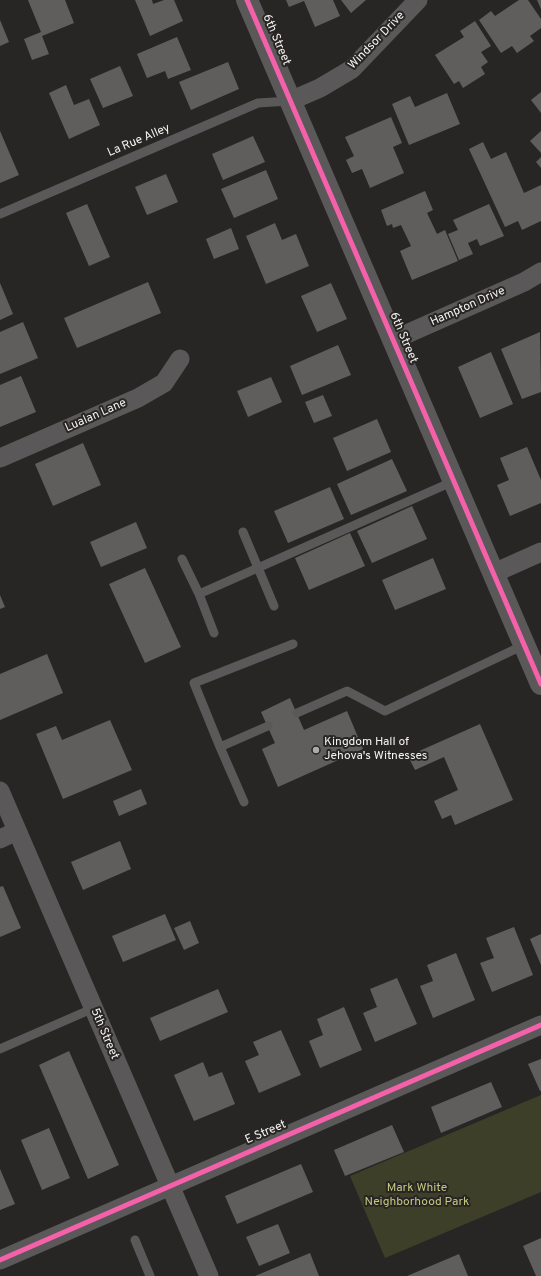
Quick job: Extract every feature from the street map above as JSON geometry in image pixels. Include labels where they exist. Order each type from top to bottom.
[{"type":"street","name":"6th Street","points":[[247,0],[541,684]]},
{"type":"street","name":"Windsor Drive","points":[[290,101],[325,85],[352,69],[418,0]]},
{"type":"street","name":"Hampton Drive","points":[[393,340],[524,282],[541,272]]},
{"type":"street","name":"Lualan Lane","points":[[0,458],[138,398],[164,383],[180,360]]},
{"type":"street","points":[[494,573],[541,552]]},
{"type":"street","name":"5th Street","points":[[0,791],[209,1276]]},
{"type":"street","points":[[0,839],[18,831]]},
{"type":"street","name":"E Street","points":[[0,1260],[541,1025]]},
{"type":"lane","name":"La Rue Alley","points":[[0,214],[258,103],[290,101]]},
{"type":"lane","points":[[199,594],[454,480]]},
{"type":"lane","points":[[243,532],[274,606]]},
{"type":"lane","points":[[182,559],[199,594],[214,633]]},
{"type":"lane","points":[[244,802],[194,684],[293,644]]},
{"type":"lane","points":[[297,713],[347,691],[385,711],[524,645]]},
{"type":"lane","points":[[220,747],[268,726]]},
{"type":"lane","points":[[0,1049],[94,1008]]},
{"type":"lane","points":[[135,1240],[150,1276]]},
{"type":"green space","name":"Mark White Neighborhood Park","points":[[541,1095],[541,1192],[385,1258],[350,1176]]},
{"type":"building","points":[[28,0],[65,0],[74,23],[42,36],[49,54],[32,60],[24,39],[41,32]]},
{"type":"building","points":[[135,0],[152,0],[153,4],[164,0],[174,0],[183,21],[150,36]]},
{"type":"building","points":[[286,0],[333,0],[340,16],[315,27],[304,1],[289,7]]},
{"type":"building","points":[[341,0],[366,0],[351,13]]},
{"type":"building","points":[[519,0],[528,0],[541,19],[541,28],[530,36],[534,41],[517,53],[512,46],[501,53],[479,20],[491,11],[495,16]]},
{"type":"building","points":[[537,0],[541,0],[541,9]]},
{"type":"building","points":[[0,20],[9,42],[0,46]]},
{"type":"building","points":[[475,21],[491,46],[481,52],[488,62],[481,67],[485,74],[463,88],[459,81],[454,84],[435,55],[464,37],[460,31]]},
{"type":"building","points":[[177,37],[191,70],[168,79],[165,71],[147,78],[137,54]]},
{"type":"building","points":[[228,62],[239,89],[191,110],[179,82]]},
{"type":"building","points":[[120,66],[133,96],[103,108],[90,79]]},
{"type":"building","points":[[66,85],[74,105],[89,99],[100,125],[69,139],[49,93]]},
{"type":"building","points":[[541,92],[541,113],[531,100]]},
{"type":"building","points":[[447,93],[460,124],[409,145],[392,104],[410,96],[415,107]]},
{"type":"building","points":[[391,117],[402,143],[393,147],[404,173],[370,188],[362,169],[352,173],[346,160],[354,156],[345,137]]},
{"type":"building","points":[[0,131],[19,175],[0,183]]},
{"type":"building","points":[[541,131],[541,153],[530,141]]},
{"type":"building","points":[[253,136],[265,162],[223,180],[212,154]]},
{"type":"building","points":[[483,142],[491,159],[506,152],[524,193],[541,185],[541,221],[522,230],[518,221],[505,227],[469,149]]},
{"type":"building","points":[[541,157],[541,168],[536,162]]},
{"type":"building","points":[[266,170],[278,199],[234,218],[221,189]]},
{"type":"building","points":[[166,174],[178,202],[147,215],[135,187]]},
{"type":"building","points":[[425,191],[433,210],[427,213],[437,234],[445,230],[458,261],[412,280],[400,251],[411,246],[401,225],[393,228],[392,224],[387,226],[381,210]]},
{"type":"building","points":[[87,204],[110,257],[89,266],[66,213]]},
{"type":"building","points":[[489,204],[504,236],[480,246],[477,239],[468,243],[473,254],[459,260],[448,234],[458,230],[453,220]]},
{"type":"building","points":[[275,223],[282,240],[296,234],[309,266],[266,284],[246,236]]},
{"type":"building","points":[[231,228],[239,249],[214,259],[206,239]]},
{"type":"building","points":[[148,282],[161,313],[77,348],[64,318]]},
{"type":"building","points":[[0,283],[13,314],[0,320]]},
{"type":"building","points":[[331,283],[347,319],[317,332],[301,296]]},
{"type":"building","points":[[23,322],[38,358],[0,374],[0,332]]},
{"type":"building","points":[[540,332],[541,392],[522,399],[501,349]]},
{"type":"building","points":[[338,345],[351,375],[302,395],[290,366]]},
{"type":"building","points":[[491,352],[513,404],[480,418],[458,367]]},
{"type":"building","points":[[21,376],[36,412],[0,427],[0,385]]},
{"type":"building","points":[[271,377],[282,402],[248,417],[237,391]]},
{"type":"building","points":[[323,395],[332,416],[314,423],[305,402]]},
{"type":"building","points":[[377,419],[391,452],[347,471],[333,438]]},
{"type":"building","points":[[83,443],[101,485],[53,506],[35,464]]},
{"type":"building","points":[[527,447],[541,480],[541,503],[510,516],[497,485],[509,480],[500,458]]},
{"type":"building","points":[[392,459],[407,491],[351,515],[337,484]]},
{"type":"building","points":[[330,487],[344,519],[288,543],[274,511]]},
{"type":"building","points":[[412,506],[427,539],[372,563],[357,531]]},
{"type":"building","points":[[136,522],[147,548],[101,567],[90,542]]},
{"type":"building","points":[[350,533],[365,566],[309,590],[295,558]]},
{"type":"building","points":[[433,558],[446,589],[395,610],[382,580]]},
{"type":"building","points":[[145,568],[181,647],[145,663],[109,584]]},
{"type":"building","points":[[0,595],[5,607],[0,609]]},
{"type":"building","points":[[47,654],[63,693],[0,720],[0,674]]},
{"type":"building","name":"Kingdom Hall of Jehova's Witnesses","points":[[290,698],[304,730],[347,711],[363,749],[278,787],[262,749],[275,743],[261,712]]},
{"type":"building","points":[[110,720],[132,770],[63,799],[36,734],[56,726],[62,740]]},
{"type":"building","points":[[480,724],[513,800],[455,825],[451,815],[442,819],[434,801],[458,790],[444,757],[415,770],[408,756]]},
{"type":"building","points":[[141,789],[147,804],[119,816],[113,801]]},
{"type":"building","points":[[120,841],[131,869],[83,890],[71,862]]},
{"type":"building","points":[[3,886],[21,928],[0,937],[0,887]]},
{"type":"building","points":[[165,914],[176,940],[123,962],[112,936]]},
{"type":"building","points":[[190,921],[199,943],[184,950],[174,928]]},
{"type":"building","points":[[514,927],[533,975],[492,992],[480,963],[494,958],[486,938]]},
{"type":"building","points":[[541,934],[541,965],[530,939]]},
{"type":"building","points":[[456,953],[475,1000],[433,1018],[420,986],[433,981],[427,965]]},
{"type":"building","points":[[397,978],[417,1024],[375,1042],[363,1013],[377,1007],[370,989]]},
{"type":"building","points":[[218,989],[228,1012],[160,1041],[150,1018]]},
{"type":"building","points":[[344,1007],[362,1050],[320,1068],[309,1041],[323,1035],[317,1019]]},
{"type":"building","points":[[281,1030],[301,1075],[259,1093],[245,1061],[259,1055],[253,1042]]},
{"type":"building","points":[[69,1051],[119,1165],[88,1179],[39,1065]]},
{"type":"building","points":[[541,1059],[541,1091],[540,1091],[528,1064]]},
{"type":"building","points":[[203,1062],[209,1077],[222,1072],[235,1104],[194,1121],[174,1075]]},
{"type":"building","points":[[491,1082],[502,1107],[441,1133],[431,1107]]},
{"type":"building","points":[[392,1125],[404,1152],[345,1176],[334,1150]]},
{"type":"building","points":[[49,1128],[70,1178],[42,1190],[21,1140]]},
{"type":"building","points":[[301,1164],[313,1192],[237,1224],[225,1196]]},
{"type":"building","points":[[0,1169],[15,1204],[0,1210]]},
{"type":"building","points":[[278,1224],[290,1253],[259,1266],[246,1237]]},
{"type":"building","points":[[541,1238],[541,1276],[536,1276],[523,1246]]},
{"type":"building","points":[[310,1253],[319,1276],[255,1276]]},
{"type":"building","points":[[459,1254],[468,1276],[407,1276]]},
{"type":"cycle path","points":[[247,0],[541,684]]},
{"type":"cycle path","points":[[0,1260],[541,1025]]},
{"type":"place","name":"Kingdom Hall of Jehova's Witnesses","points":[[316,750]]}]
